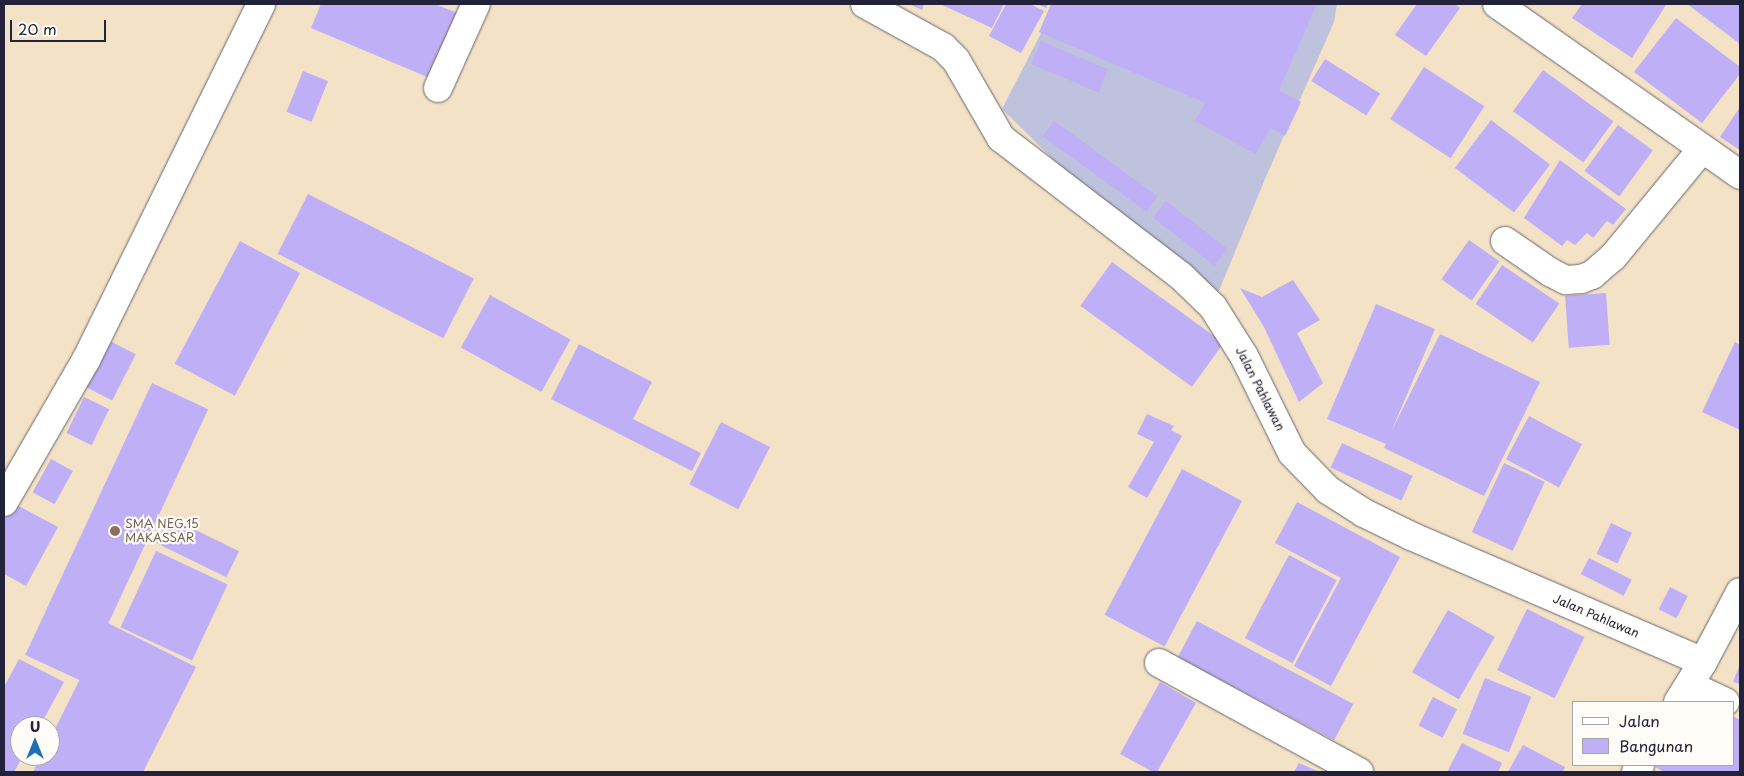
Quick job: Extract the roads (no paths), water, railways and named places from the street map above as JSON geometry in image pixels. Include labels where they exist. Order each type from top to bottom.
[{"type":"street","points":[[4,502],[86,360],[261,4]]},
{"type":"street","points":[[438,88],[476,4]]},
{"type":"street","name":"Jalan Pahlawan","points":[[865,4],[943,47],[956,60],[1001,138],[1180,276],[1213,307],[1244,356],[1292,453],[1328,490],[1364,514],[1411,536],[1703,662]]},
{"type":"street","points":[[1497,4],[1740,175]]},
{"type":"street","points":[[1505,241],[1550,272],[1566,280],[1581,279],[1592,275],[1613,257],[1702,150]]},
{"type":"street","points":[[1719,701],[1684,694],[1740,592]]},
{"type":"street","points":[[1159,663],[1359,772]]},
{"type":"place","name":"SMA NEG.15 MAKASSAR","points":[[115,531]]}]
